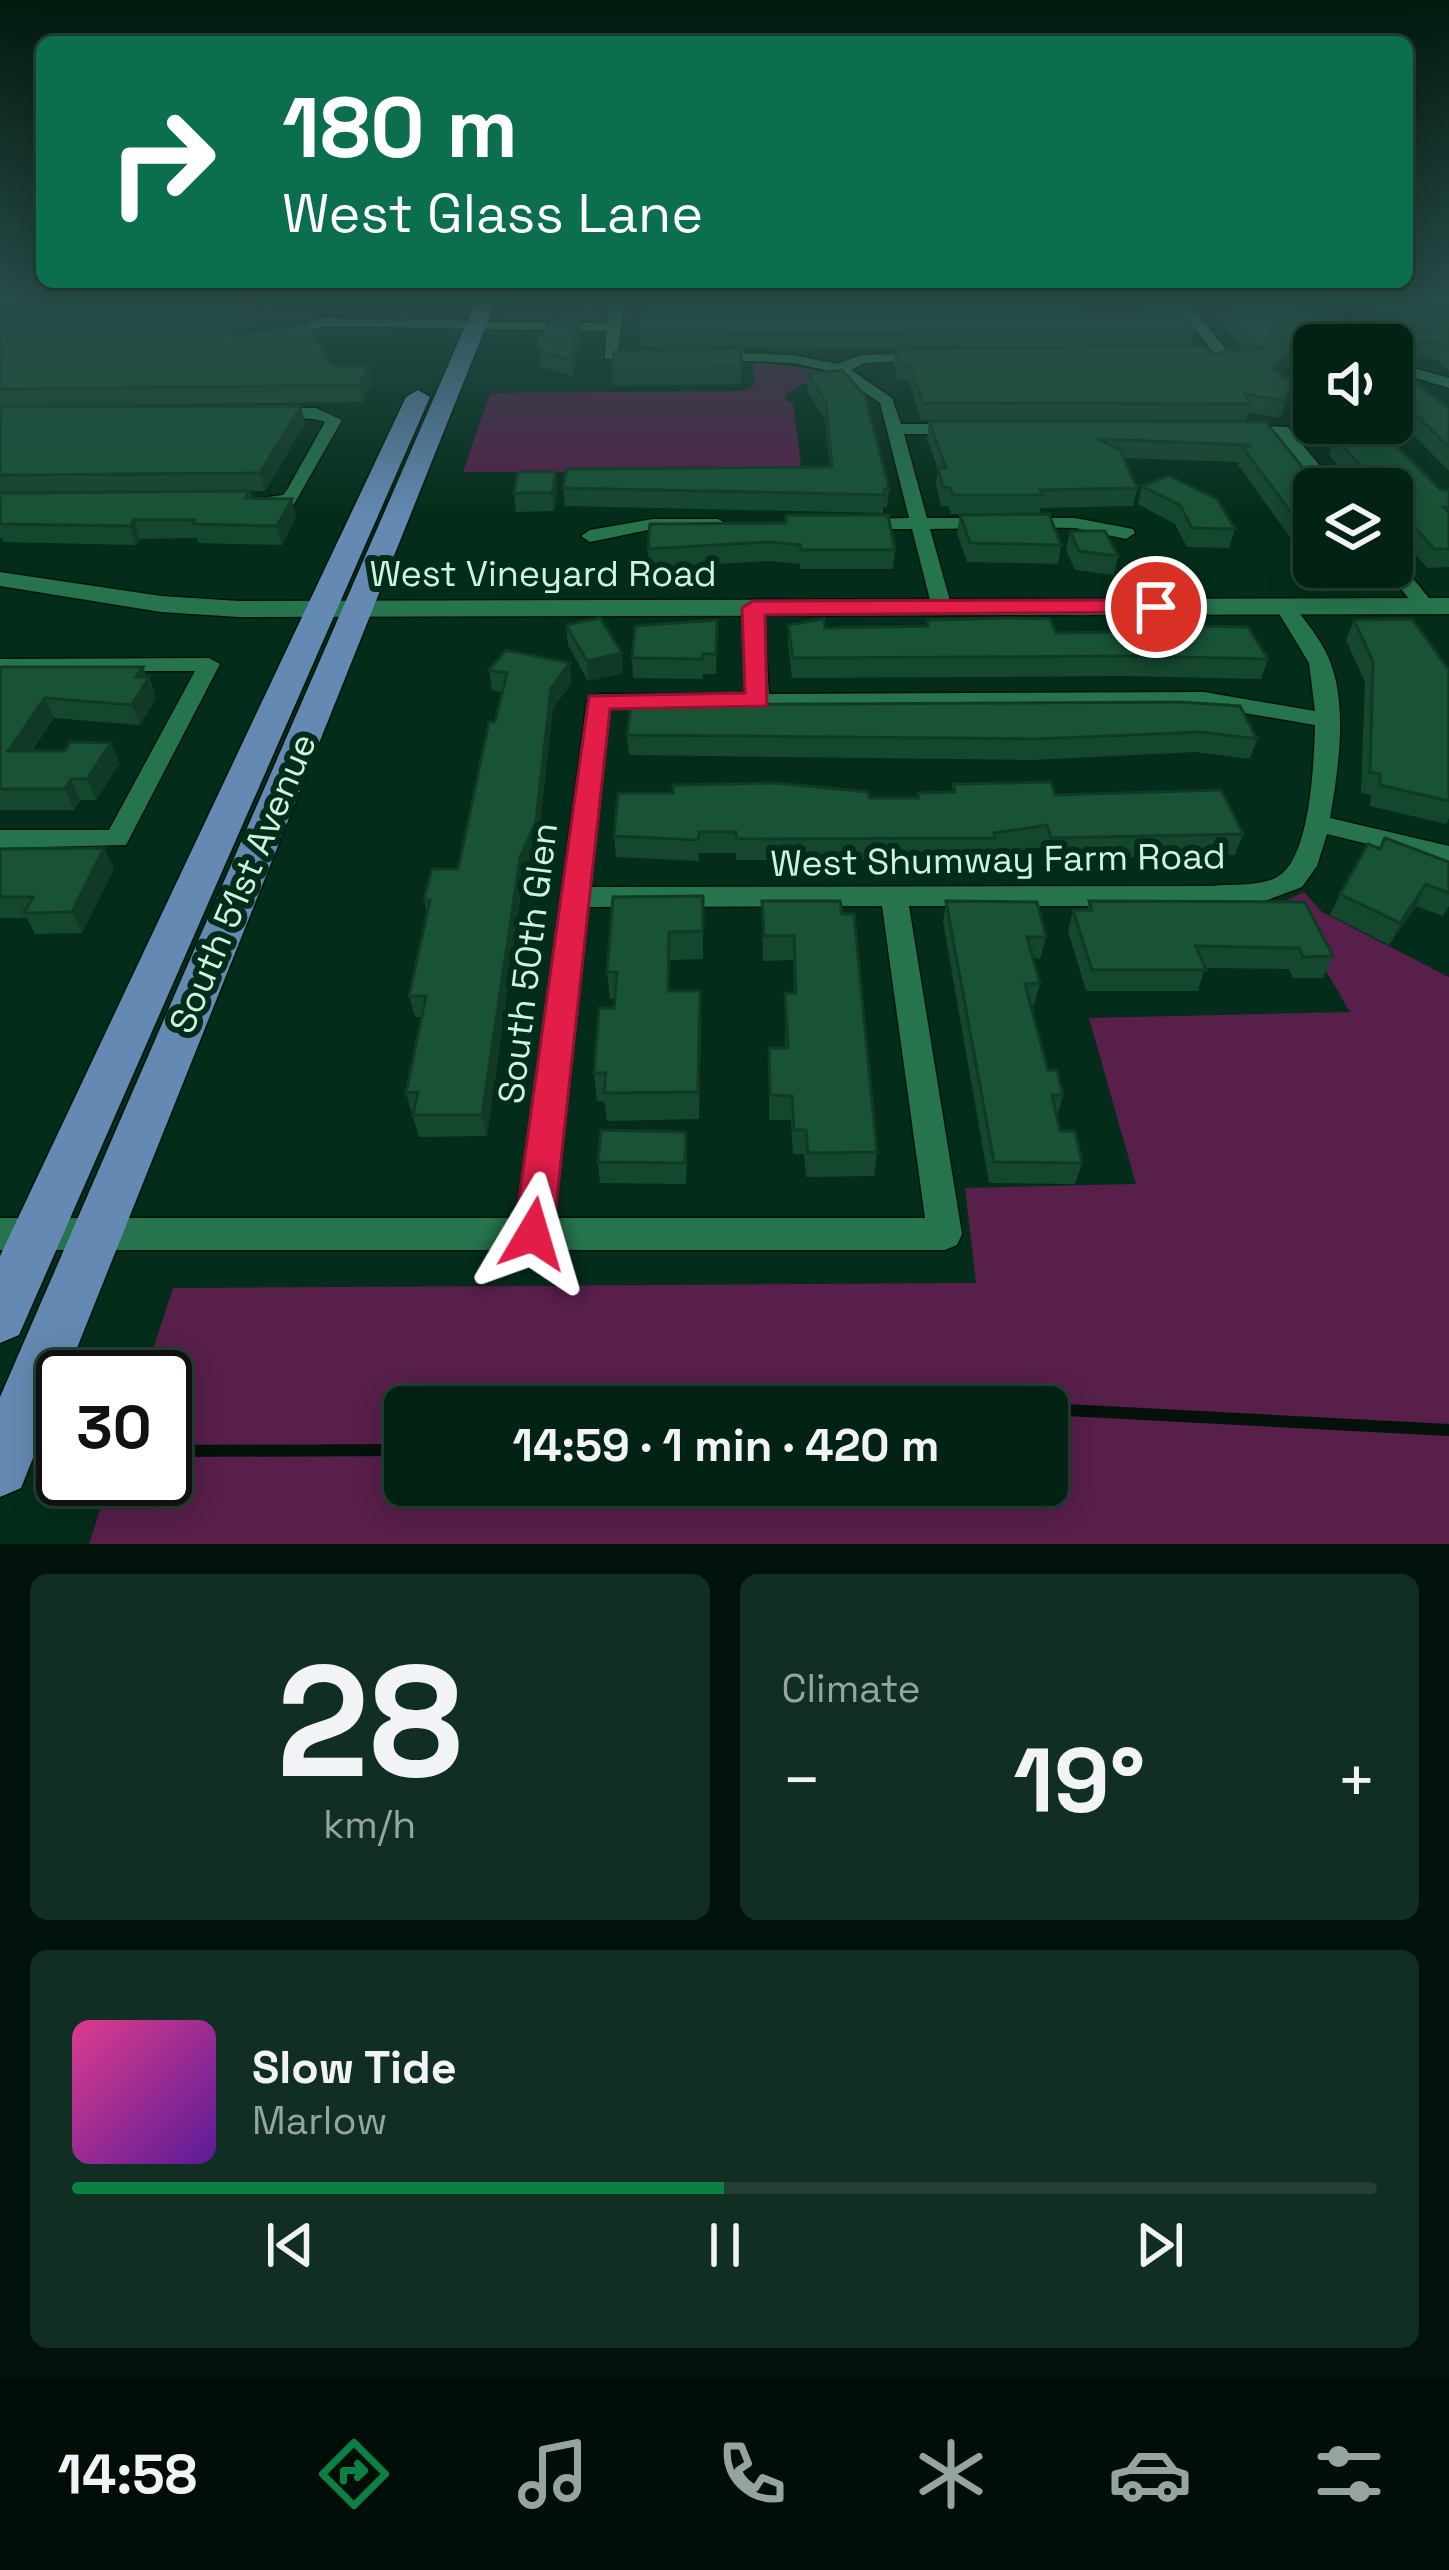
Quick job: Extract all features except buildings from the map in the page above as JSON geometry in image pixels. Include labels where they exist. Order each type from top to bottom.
[{"type":"main road","name":"South 51st Avenue","points":[[0,1467],[97,1233],[338,610],[441,373]]},
{"type":"main road","name":"South 51st Avenue","points":[[0,1316],[19,1234],[338,610]]},
{"type":"street","points":[[846,373],[887,401],[942,608]]},
{"type":"street","points":[[1416,373],[1449,383]]},
{"type":"street","points":[[246,502],[288,500],[334,420],[332,415],[249,413]]},
{"type":"street","points":[[897,428],[987,429]]},
{"type":"street","points":[[1214,430],[1282,430],[1313,468]]},
{"type":"street","points":[[831,524],[1075,523],[1126,533]]},
{"type":"street","points":[[590,536],[653,524],[742,524]]},
{"type":"street","name":"West Vineyard Road","points":[[0,579],[161,604],[338,610],[1437,606]]},
{"type":"street","points":[[1413,585],[1437,606]]},
{"type":"street","name":"West Shumway Farm Road","points":[[575,896],[1211,896],[1272,890],[1294,879],[1310,856],[1326,720],[1324,674],[1285,607]]},
{"type":"street","points":[[753,608],[758,700],[1204,699],[1326,720]]},
{"type":"street","points":[[0,664],[209,664],[117,839],[0,839]]},
{"type":"street","name":"South 50th Glen","points":[[533,1234],[598,701],[758,700]]},
{"type":"street","points":[[1317,823],[1449,855]]},
{"type":"street","points":[[19,1234],[945,1234],[894,897]]},
{"type":"shaded area","points":[[753,373],[826,373],[788,392],[785,399],[793,404],[802,472],[463,472],[490,393],[744,391],[754,386]]},
{"type":"shaded area","points":[[1304,892],[1322,912],[1449,977],[1449,1544],[89,1544],[101,1506],[192,1506],[192,1350],[153,1350],[173,1288],[976,1283],[965,1188],[1136,1184],[1089,1018],[1350,1012],[1285,901]]},
{"type":"waterway","points":[[1068,1410],[1449,1430]]},
{"type":"waterway","points":[[192,1451],[384,1450]]},
{"type":"route","points":[[533,1234],[598,701],[758,700],[753,608],[1156,607]]}]
